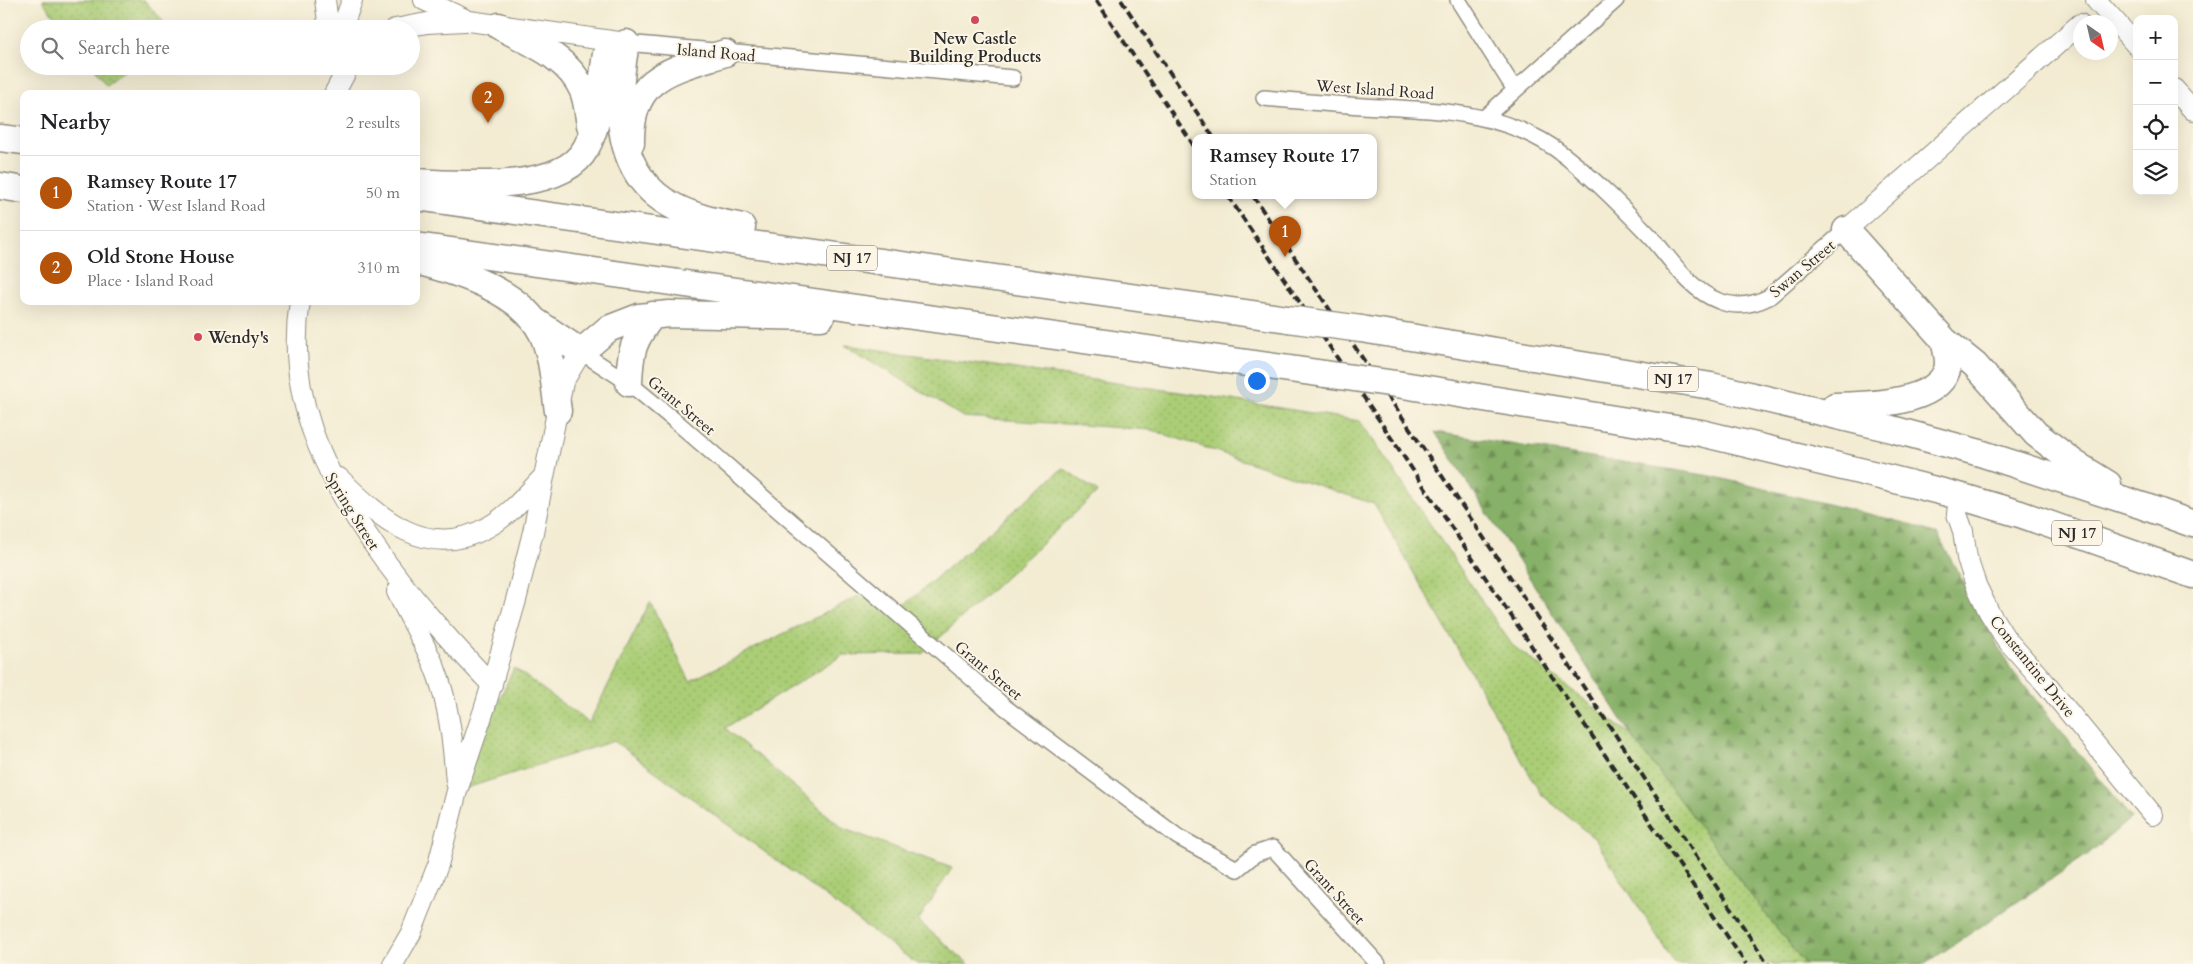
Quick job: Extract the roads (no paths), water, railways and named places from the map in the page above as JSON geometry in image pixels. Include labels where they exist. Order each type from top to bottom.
[{"type":"highway","points":[[499,26],[548,53],[567,68],[583,92],[592,133]]},
{"type":"highway","points":[[420,182],[491,184],[553,174],[572,164],[586,149],[592,133],[617,42]]},
{"type":"highway","points":[[617,42],[621,66],[618,111],[622,134],[632,161],[645,183],[654,193],[684,211],[708,219],[898,264]]},
{"type":"highway","points":[[632,161],[631,135],[634,114],[642,94],[655,79],[669,71],[725,53]]},
{"type":"highway","points":[[0,138],[20,140]]},
{"type":"highway","points":[[0,186],[20,189]]},
{"type":"highway","name":"NJ 17","points":[[420,198],[1361,329],[1711,386],[1798,406],[1980,453],[2193,524]]},
{"type":"highway","points":[[1846,230],[1944,340],[1974,365],[2036,434],[2074,463],[2143,506]]},
{"type":"highway","name":"NJ 17","points":[[420,247],[1403,385],[1701,433],[1959,496],[2079,534],[2193,576]]},
{"type":"highway","points":[[420,262],[457,273],[489,286],[581,352],[608,328],[629,319],[653,315],[805,316],[956,321]]},
{"type":"highway","points":[[629,383],[630,364],[636,338],[653,315]]},
{"type":"highway","points":[[535,320],[551,360],[558,411]]},
{"type":"highway","points":[[1798,406],[1876,405],[1928,391],[1942,379],[1947,370],[1948,358],[1944,340]]},
{"type":"street","points":[[326,0],[328,20]]},
{"type":"street","points":[[345,20],[352,0]]},
{"type":"street","name":"Island Road","points":[[424,0],[469,21],[617,42],[1013,78]]},
{"type":"street","points":[[1458,0],[1515,90]]},
{"type":"street","points":[[1484,118],[1616,0]]},
{"type":"street","points":[[2098,3],[2133,42]]},
{"type":"street","name":"Swan Street","points":[[2088,15],[2098,3]]},
{"type":"street","points":[[420,24],[469,21]]},
{"type":"street","name":"Swan Street","points":[[1484,118],[1512,126],[1538,138],[1565,156],[1621,206],[1690,282],[1704,294],[1719,302],[1736,306],[1755,304],[1769,297],[2073,31]]},
{"type":"street","points":[[332,90],[333,75]]},
{"type":"street","points":[[334,90],[344,75]]},
{"type":"street","points":[[2178,93],[2193,110]]},
{"type":"street","name":"West Island Road","points":[[1264,98],[1430,110],[1484,118]]},
{"type":"street","name":"Spring Street","points":[[300,305],[296,338],[298,374],[305,412],[323,461],[343,499],[371,542],[419,606],[492,685]]},
{"type":"street","points":[[393,964],[411,933],[438,865],[457,791],[492,685],[525,565],[563,382],[581,352]]},
{"type":"street","name":"Grant Street","points":[[581,352],[629,383],[694,437],[1006,708],[1178,837],[1237,869],[1255,854],[1273,848],[1378,964]]},
{"type":"street","points":[[323,461],[383,519],[407,533],[434,538],[460,538],[488,528],[512,509],[544,476]]},
{"type":"street","name":"Constantine Drive","points":[[1959,496],[1958,514],[1967,558],[1976,585],[1989,612],[2006,639],[2045,683],[2153,815]]},
{"type":"street","points":[[371,542],[428,653],[440,682],[449,722],[457,791]]},
{"type":"railway","points":[[1096,0],[1192,143]]},
{"type":"railway","points":[[1121,0],[1211,134]]},
{"type":"railway","points":[[1230,199],[1746,964]]},
{"type":"railway","points":[[1255,199],[1768,964]]},
{"type":"place","name":"New Castle Building Products","points":[[975,20]]},
{"type":"place","name":"Old Stone House","points":[[488,123]]},
{"type":"place","name":"Ramsey Route 17","points":[[1285,257]]},
{"type":"place","name":"Wendy's","points":[[198,337]]}]
